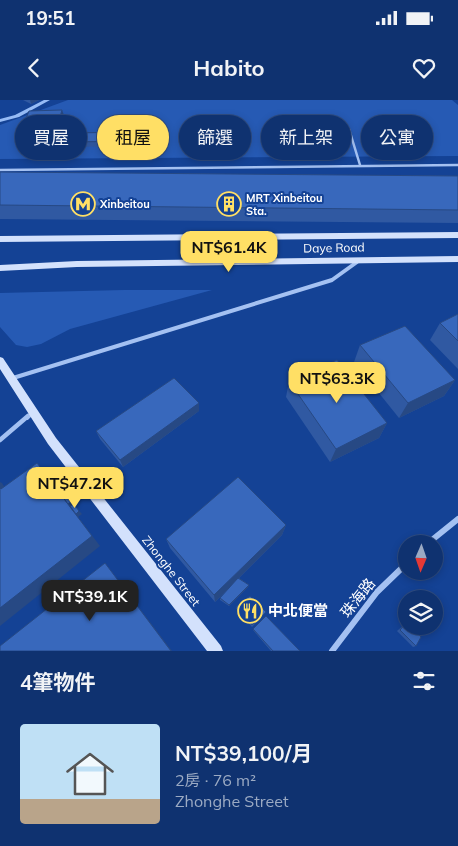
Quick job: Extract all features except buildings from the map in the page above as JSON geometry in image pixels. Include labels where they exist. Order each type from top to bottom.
[{"type":"main road","name":"Daye Road","points":[[0,239],[458,235]]},
{"type":"main road","name":"Daye Road","points":[[0,268],[77,264],[458,259]]},
{"type":"main road","name":"Zhonghe Street","points":[[0,360],[52,441],[216,651]]},
{"type":"street","points":[[438,535],[458,519]]},
{"type":"street","name":"珠海路","points":[[332,651],[377,592],[398,572]]},
{"type":"lane","points":[[351,136],[360,165]]},
{"type":"lane","points":[[0,170],[458,165]]},
{"type":"lane","points":[[13,378],[332,280],[360,260]]},
{"type":"lane","points":[[0,440],[34,412]]},
{"type":"shaded area","points":[[68,100],[452,100],[458,105],[458,156],[433,156],[433,115],[361,115],[361,157],[351,157],[351,115],[261,115],[261,157],[251,157],[251,115],[179,115],[179,158],[169,158],[169,115],[97,115],[97,158],[87,158],[87,115],[27,115]]},
{"type":"shaded area","points":[[15,119],[15,159],[0,159],[0,125]]},
{"type":"shaded area","points":[[212,290],[70,329],[41,344],[27,347],[16,345],[0,327],[0,293]]},
{"type":"waterway","points":[[0,121],[17,116],[48,100]]},
{"type":"place","name":"Xinbeitou","points":[[83,204]]},
{"type":"place","name":"MRT Xinbeitou Sta.","points":[[229,204]]},
{"type":"place","name":"中北便當","points":[[250,611]]}]
